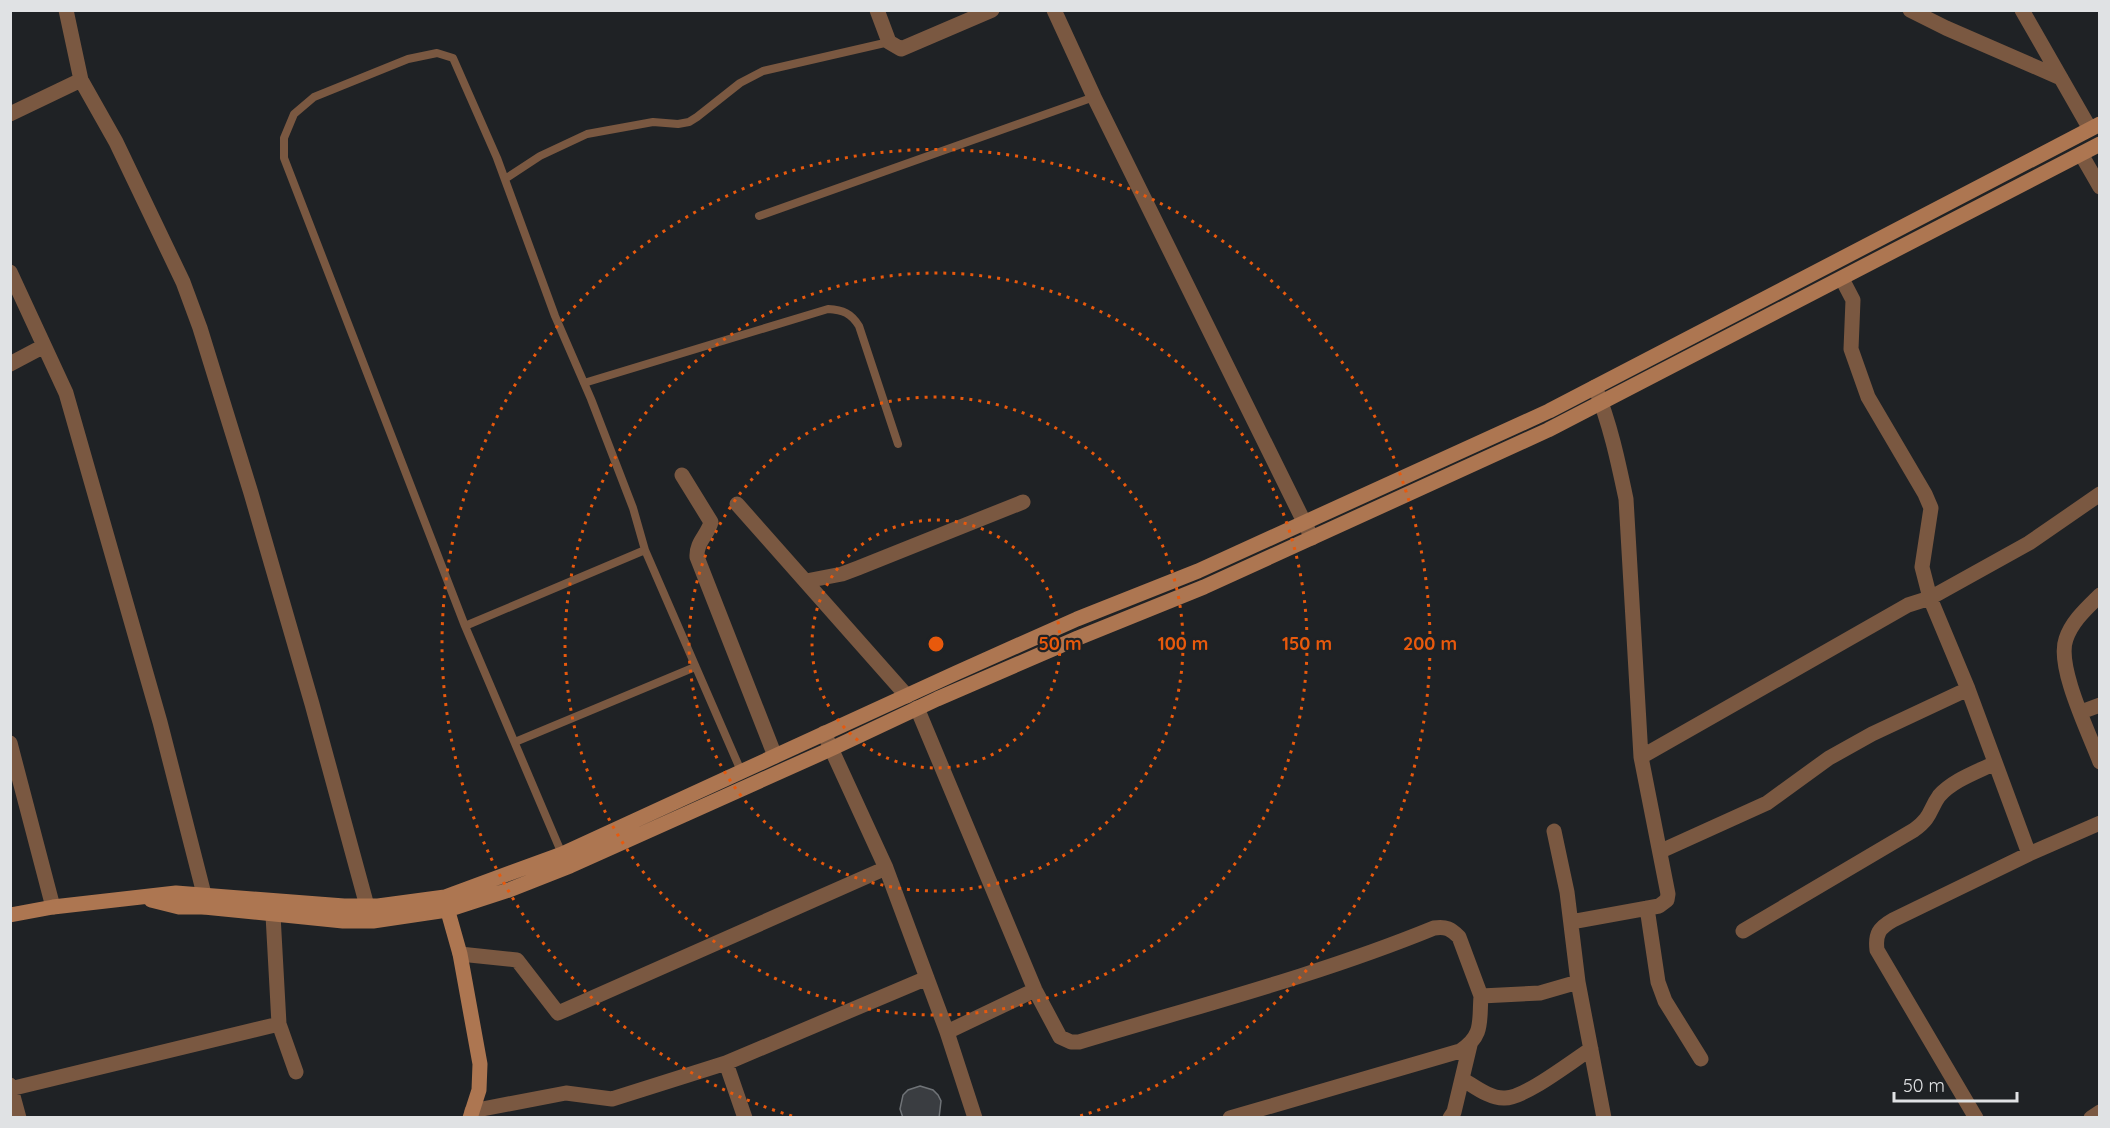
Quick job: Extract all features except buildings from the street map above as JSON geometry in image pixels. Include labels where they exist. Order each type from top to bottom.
[{"type":"main road","points":[[204,901],[273,915],[373,921],[509,890],[570,866],[833,748],[913,702],[1047,633],[1198,571],[1549,411],[2095,127]]},
{"type":"main road","points":[[10,915],[53,907],[143,898],[179,907],[204,901],[344,906],[446,903],[562,854],[824,733],[913,702],[1078,638],[1204,587],[1312,538],[1602,403],[2100,144]]},
{"type":"main road","points":[[446,903],[460,954],[480,1064],[479,1090],[471,1114]]},
{"type":"street","points":[[66,10],[81,80],[116,142],[183,282],[200,328],[309,693],[367,906]]},
{"type":"street","points":[[877,10],[889,42],[901,49],[992,10]]},
{"type":"street","points":[[1054,10],[1094,97],[1312,538]]},
{"type":"street","points":[[1910,10],[2061,78]]},
{"type":"street","points":[[2022,10],[2061,78],[2095,127]]},
{"type":"street","points":[[10,114],[81,80]]},
{"type":"street","points":[[2080,154],[2100,187]]},
{"type":"street","points":[[10,272],[69,404],[160,722],[204,901]]},
{"type":"street","points":[[1842,279],[1853,300],[1851,349],[1868,397],[1931,508],[1922,567],[1930,598],[1968,689],[2029,854]]},
{"type":"street","points":[[10,363],[44,346]]},
{"type":"street","points":[[1571,922],[1659,906],[1667,900],[1668,894],[1641,757],[1626,499],[1618,458],[1595,387]]},
{"type":"street","points":[[682,475],[711,522],[711,527],[698,545],[697,557],[775,756]]},
{"type":"street","points":[[1641,757],[1908,605],[1930,598],[2029,543],[2100,494]]},
{"type":"street","points":[[806,581],[842,574],[1023,502]]},
{"type":"street","points":[[737,504],[913,702],[1035,990],[1060,1036],[1071,1042],[1079,1042],[1174,1013],[1245,995],[1385,948],[1434,928],[1443,926],[1452,930],[1459,938],[1481,996],[1478,1035],[1470,1044],[1460,1051],[1230,1118]]},
{"type":"street","points":[[2100,595],[2078,617],[2066,638],[2062,654],[2065,670],[2100,762]]},
{"type":"street","points":[[1661,851],[1767,802],[1829,758],[1872,734],[1968,689]]},
{"type":"street","points":[[2081,712],[2100,705]]},
{"type":"street","points":[[824,733],[833,748],[885,868],[947,1032],[975,1118]]},
{"type":"street","points":[[10,743],[53,907]]},
{"type":"street","points":[[1743,931],[1914,830],[1924,823],[1939,797],[1949,788],[1995,763]]},
{"type":"street","points":[[1976,1118],[1877,950],[1875,938],[1880,928],[1893,920],[2029,854],[2100,823]]},
{"type":"street","points":[[1554,831],[1567,892],[1578,982],[1604,1118]]},
{"type":"street","points":[[460,954],[518,960],[558,1013],[885,868]]},
{"type":"street","points":[[1647,908],[1658,982],[1665,1001],[1701,1059]]},
{"type":"street","points":[[273,915],[279,1024],[296,1072]]},
{"type":"street","points":[[471,1114],[566,1093],[612,1100],[726,1063],[927,978]]},
{"type":"street","points":[[1481,996],[1540,993],[1578,982]]},
{"type":"street","points":[[947,1032],[1035,990]]},
{"type":"street","points":[[19,1118],[11,1087],[279,1024]]},
{"type":"street","points":[[1450,1118],[1454,1112],[1470,1044]]},
{"type":"street","points":[[1462,1079],[1486,1093],[1504,1099],[1522,1094],[1591,1049]]},
{"type":"street","points":[[726,1063],[745,1118]]},
{"type":"street","points":[[2091,1118],[2100,1112]]},
{"type":"lane","points":[[505,179],[540,156],[587,135],[653,122],[678,124],[689,122],[740,83],[763,71],[889,42]]},
{"type":"lane","points":[[562,854],[465,626],[284,158],[284,138],[294,114],[314,97],[408,59],[437,53],[453,58],[498,158],[555,316],[633,508],[645,550],[741,771]]},
{"type":"lane","points":[[759,216],[1094,97]]},
{"type":"lane","points":[[584,383],[828,309],[842,310],[852,316],[859,326],[898,444]]},
{"type":"lane","points":[[465,626],[645,550]]},
{"type":"lane","points":[[515,742],[695,667]]}]
